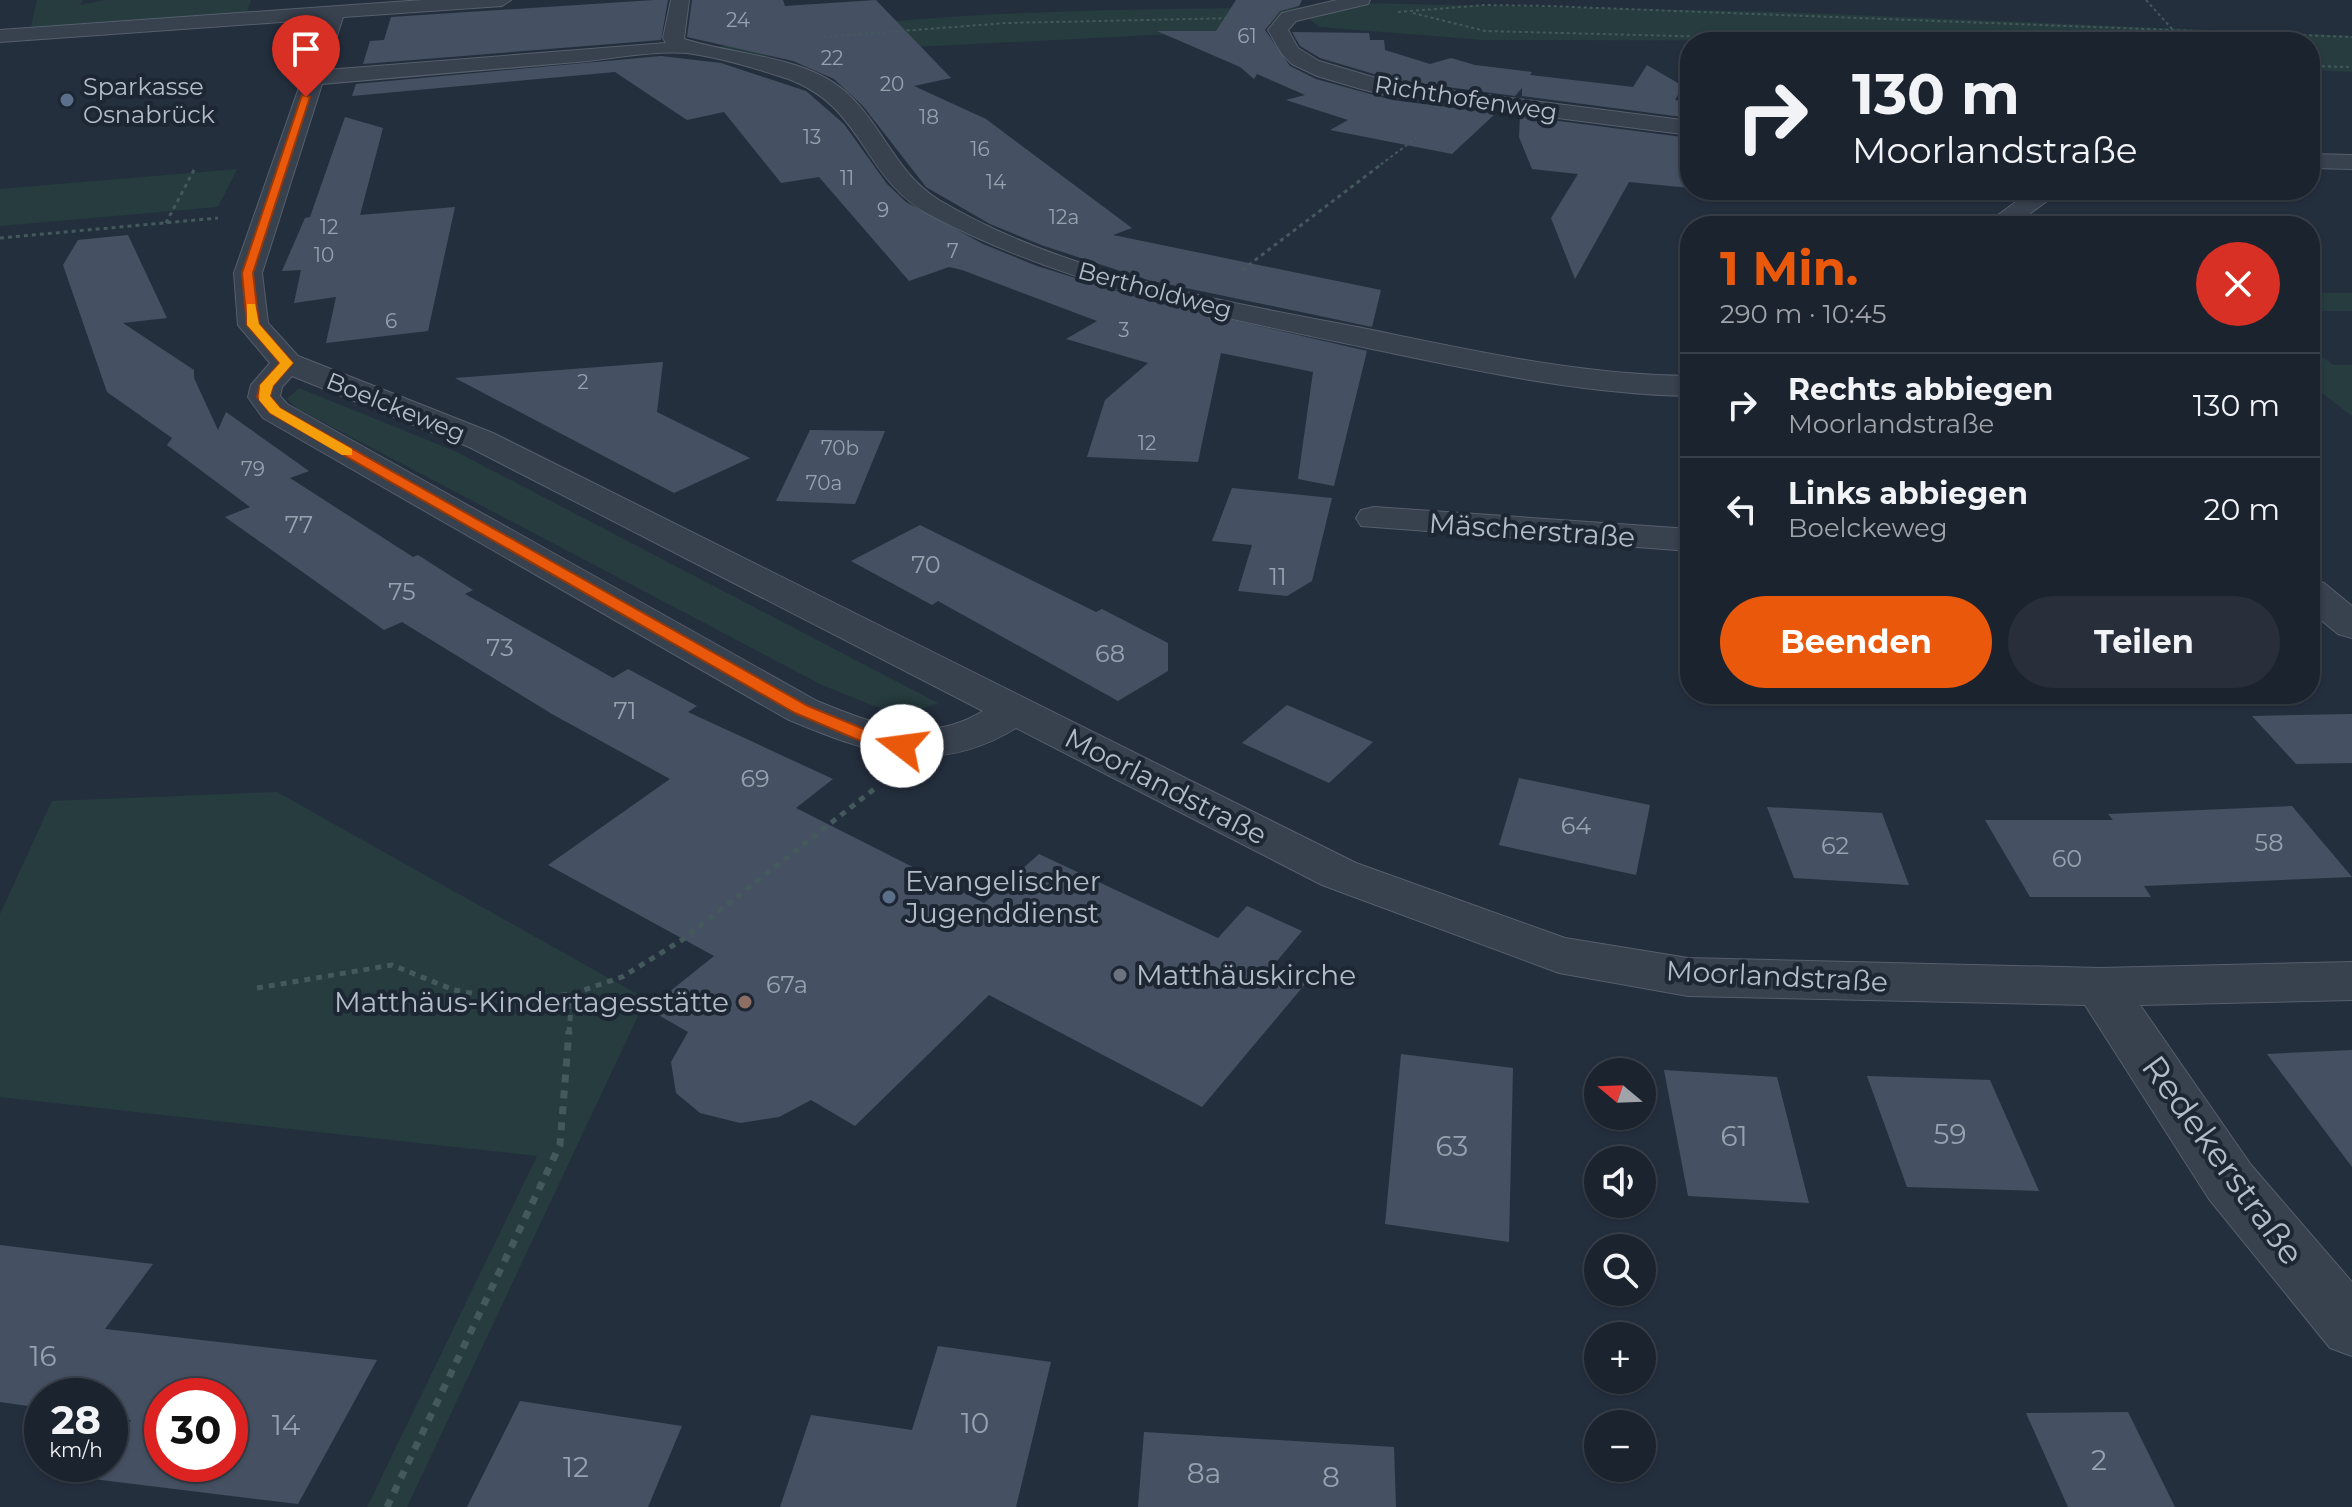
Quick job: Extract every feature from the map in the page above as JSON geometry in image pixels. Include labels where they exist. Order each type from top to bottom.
[{"type":"street","points":[[0,36],[502,0]]},
{"type":"street","points":[[680,0],[673,38],[686,47]]},
{"type":"street","points":[[1289,17],[1361,0]]},
{"type":"street","name":"Boelckeweg","points":[[335,12],[248,273],[253,325],[287,363],[481,440]]},
{"type":"street","name":"Richthofenweg","points":[[1289,17],[1278,30],[1292,54],[1380,87],[1465,102],[1680,127]]},
{"type":"street","name":"Bertholdweg","points":[[312,78],[686,47],[777,70],[829,89],[854,118],[895,178],[928,204],[1077,271],[1198,304],[1528,372],[1634,387],[1680,386]]},
{"type":"street","points":[[2320,161],[2352,162]]},
{"type":"street","points":[[2011,216],[2034,200]]},
{"type":"street","points":[[287,363],[267,385],[264,397],[275,411],[802,710],[865,736],[902,746],[928,746],[955,741],[981,731],[1017,709]]},
{"type":"street","name":"Moorlandstraße","points":[[481,440],[1339,874],[1559,955],[1688,977],[2100,987],[2352,981]]},
{"type":"street","name":"Mäscherstraße","points":[[1374,518],[1680,539]]},
{"type":"street","points":[[2320,599],[2352,626]]},
{"type":"street","name":"Redekerstraße","points":[[2100,987],[2230,1182],[2352,1328]]},
{"type":"path","points":[[2146,0],[2176,32]]},
{"type":"path","points":[[1396,12],[1472,6],[1547,6],[2224,32]]},
{"type":"path","points":[[1410,12],[1485,31],[1680,33]]},
{"type":"path","points":[[823,37],[1006,23],[1289,17]]},
{"type":"path","points":[[2320,36],[2352,37]]},
{"type":"path","points":[[2320,66],[2352,67]]},
{"type":"path","points":[[1198,304],[1465,102]]},
{"type":"path","points":[[166,223],[195,168]]},
{"type":"path","points":[[0,238],[269,213]]},
{"type":"path","points":[[257,988],[392,965],[454,990],[511,1000],[572,994],[622,977],[682,940],[928,746]]},
{"type":"path","points":[[387,1507],[560,1145],[572,994]]},
{"type":"green space","points":[[37,0],[83,0],[80,5],[105,0],[251,0],[247,12],[31,27]]},
{"type":"green space","points":[[1361,3],[1783,12],[2257,32],[1680,32],[1680,40],[1483,40],[1319,27],[1308,18]]},
{"type":"green space","points":[[1305,7],[1268,25],[1214,32],[874,49],[808,46],[761,58],[713,48],[786,35],[934,18],[1082,11]]},
{"type":"green space","points":[[2320,35],[2352,36],[2352,72],[2320,70]]},
{"type":"green space","points":[[237,169],[218,207],[0,226],[0,189]]},
{"type":"green space","points":[[2320,293],[2352,293],[2352,311],[2320,311]]},
{"type":"green space","points":[[2320,355],[2333,365],[2352,365],[2352,416],[2320,392]]},
{"type":"green space","points":[[299,388],[457,452],[938,703],[909,714],[879,708],[822,685],[298,409],[287,399]]},
{"type":"green space","points":[[277,792],[646,999],[407,1507],[367,1507],[537,1156],[0,1097],[0,914],[52,801]]},
{"type":"building","points":[[668,0],[661,40],[363,64],[370,41],[384,40],[391,17]]},
{"type":"building","points":[[692,0],[783,0],[785,6],[876,0],[951,78],[914,86],[986,119],[1132,228],[1113,235],[1381,290],[1372,327],[1148,280],[1041,245],[990,224],[926,187],[863,106],[834,79],[793,61],[687,37]]},
{"type":"building","points":[[1236,0],[1302,0],[1299,6],[1280,11],[1265,30],[1290,66],[1316,79],[1392,100],[1496,113],[1452,154],[1330,130],[1348,120],[1286,100],[1305,95],[1257,74],[1254,79],[1240,67],[1157,31],[1216,31]]},
{"type":"building","points":[[1292,32],[1369,33],[1370,40],[1384,40],[1385,50],[1430,64],[1451,58],[1475,65],[1532,72],[1530,75],[1633,87],[1647,65],[1680,84],[1675,100],[1680,101],[1680,117],[1522,96],[1522,88],[1515,96],[1394,80],[1320,58],[1300,46]]},
{"type":"building","points":[[661,56],[721,63],[806,91],[844,124],[887,184],[906,202],[983,244],[1037,266],[1146,300],[1367,351],[1334,486],[1298,479],[1313,372],[1221,353],[1198,462],[1087,457],[1105,400],[1148,363],[1066,339],[1097,321],[962,270],[949,267],[909,281],[819,177],[781,183],[724,112],[687,120],[615,72],[352,96],[356,84]]},
{"type":"building","points":[[1520,116],[1680,137],[1680,187],[1629,182],[1575,279],[1551,218],[1578,174],[1532,169],[1519,137]]},
{"type":"building","points":[[345,117],[383,128],[360,215],[455,207],[428,331],[326,343],[336,297],[294,303],[301,270],[282,271],[305,218],[310,217]]},
{"type":"building","points":[[128,235],[167,318],[123,323],[194,370],[194,378],[218,430],[226,412],[309,471],[290,478],[413,557],[418,555],[473,590],[465,594],[613,678],[628,669],[697,706],[688,712],[833,779],[796,808],[984,903],[1039,854],[1218,938],[1247,906],[1302,931],[1272,967],[1306,983],[1202,1107],[989,995],[855,1126],[811,1100],[779,1117],[740,1123],[700,1113],[676,1093],[671,1062],[688,1032],[648,1009],[714,956],[548,865],[670,779],[552,714],[402,622],[384,630],[225,517],[250,507],[167,445],[172,438],[107,392],[63,265],[78,240]]},
{"type":"building","points":[[663,362],[657,412],[750,458],[674,493],[455,378]]},
{"type":"building","points":[[810,430],[885,431],[855,504],[776,501]]},
{"type":"building","points":[[1232,488],[1332,498],[1312,581],[1287,596],[1238,591],[1252,545],[1212,541]]},
{"type":"building","points":[[920,525],[1096,612],[1102,609],[1168,643],[1168,671],[1118,701],[938,601],[932,605],[851,561]]},
{"type":"building","points":[[1287,705],[1373,742],[1329,783],[1242,743]]},
{"type":"building","points":[[2352,714],[2352,763],[2296,764],[2252,716]]},
{"type":"building","points":[[1519,778],[1650,805],[1636,875],[1499,845]]},
{"type":"building","points":[[2292,806],[2352,877],[2144,886],[2151,897],[2030,897],[1985,820],[2113,820],[2108,814]]},
{"type":"building","points":[[1767,807],[1882,813],[1909,885],[1794,878]]},
{"type":"building","points":[[2352,1050],[2352,1167],[2267,1054]]},
{"type":"building","points":[[1401,1054],[1513,1068],[1509,1242],[1385,1224]]},
{"type":"building","points":[[1664,1070],[1777,1077],[1809,1203],[1688,1196]]},
{"type":"building","points":[[1867,1076],[1990,1080],[2039,1191],[1907,1187]]},
{"type":"building","points":[[0,1245],[153,1264],[105,1329],[377,1360],[298,1504],[118,1482],[128,1482],[128,1425],[131,1420],[128,1420],[128,1378],[24,1378],[24,1405],[0,1402]]},
{"type":"building","points":[[938,1346],[1051,1362],[1016,1507],[780,1507],[811,1415],[912,1430]]},
{"type":"building","points":[[520,1401],[682,1426],[648,1507],[467,1507]]},
{"type":"building","points":[[2128,1412],[2175,1507],[2068,1507],[2026,1413]]},
{"type":"building","points":[[1144,1432],[1394,1447],[1396,1507],[1138,1507]]},
{"type":"slow traffic","points":[[251,307],[253,325],[287,363],[267,385],[264,397],[275,411],[347,452]]},
{"type":"place","name":"Sparkasse Osnabrück","points":[[67,100]]},
{"type":"place","name":"Evangelischer Jugenddienst","points":[[889,897]]},
{"type":"place","name":"Matthäuskirche","points":[[1120,975]]},
{"type":"place","name":"Matthäus-Kindertagesstätte","points":[[745,1002]]},
{"type":"route","points":[[306,97],[248,273],[253,325],[287,363],[267,385],[264,397],[275,411],[802,710],[865,736],[902,746]]}]
